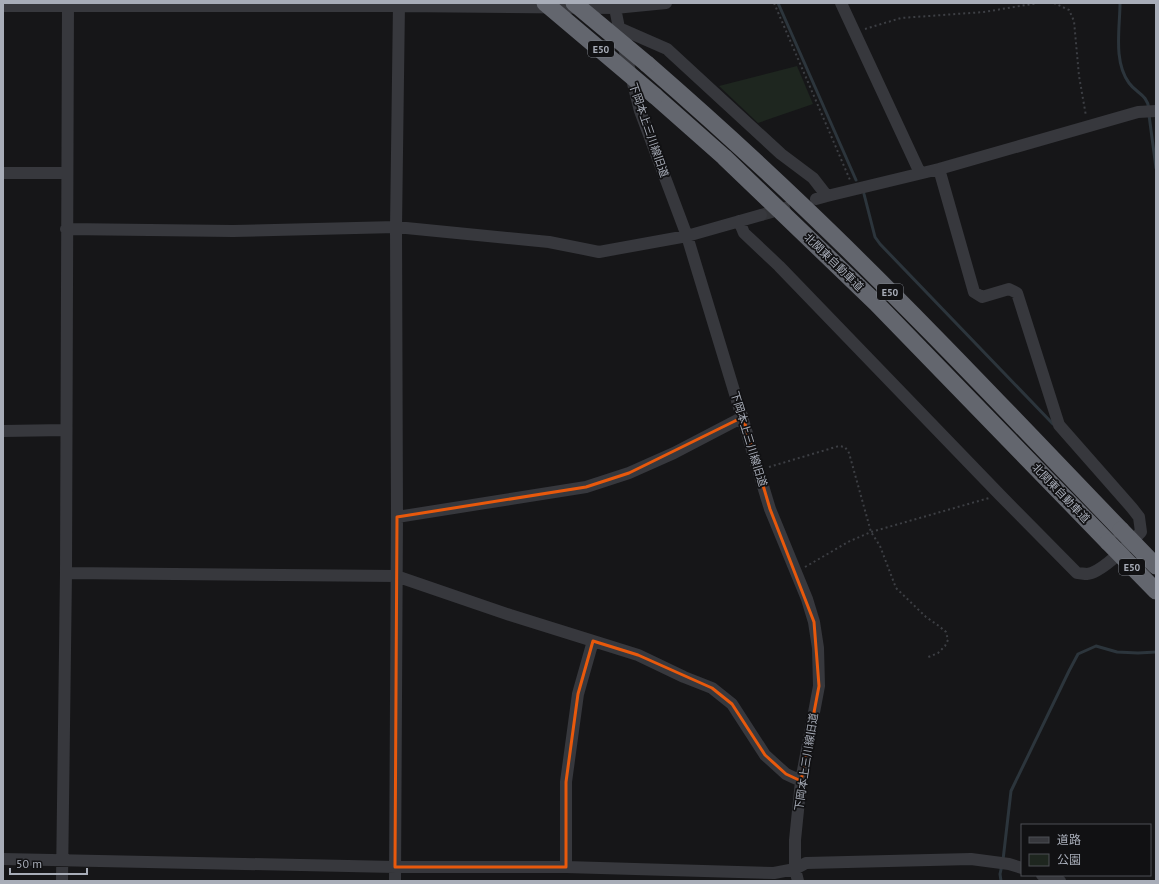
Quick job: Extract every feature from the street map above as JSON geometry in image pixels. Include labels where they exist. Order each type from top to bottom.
[{"type":"highway","name":"北関東自動車道","points":[[545,3],[581,32],[724,157],[876,303],[1156,591]]},
{"type":"highway","name":"北関東自動車道","points":[[574,3],[647,64],[811,214],[891,293],[1156,566]]},
{"type":"street","points":[[3,6],[68,4],[399,4],[614,6],[666,3]]},
{"type":"street","points":[[841,3],[920,173]]},
{"type":"street","points":[[62,881],[66,573],[66,173],[68,4]]},
{"type":"street","points":[[395,881],[397,517],[396,228],[399,4]]},
{"type":"street","name":"下岡本上三川線旧道","points":[[614,6],[618,28],[640,111],[686,236],[743,417],[770,509],[807,599],[814,622],[818,648],[819,686],[801,781],[795,840],[797,875]]},
{"type":"street","points":[[618,28],[667,49],[781,154],[813,178],[821,198],[939,169],[1138,112],[1156,111]]},
{"type":"street","points":[[739,221],[744,233],[779,266],[1000,495],[1077,573],[1087,574],[1108,563],[1141,532],[1139,517],[1059,425],[1017,293],[1009,289],[982,297],[974,292],[939,169]]},
{"type":"street","points":[[3,173],[66,173]]},
{"type":"street","points":[[66,229],[233,231],[396,228],[548,242],[599,252],[686,236],[761,215]]},
{"type":"street","points":[[397,517],[586,487],[629,473],[674,453],[743,417]]},
{"type":"street","points":[[3,431],[66,430]]},
{"type":"street","points":[[66,573],[396,576],[510,615],[638,655],[684,677],[712,688],[732,704],[765,755],[786,774],[801,781]]},
{"type":"street","points":[[566,867],[566,782],[578,694],[593,641]]},
{"type":"street","points":[[3,859],[395,867],[566,867],[774,873],[797,875],[806,863],[971,859],[1009,864],[1021,868]]},
{"type":"street","points":[[1045,876],[1060,881]]},
{"type":"path","points":[[774,3],[854,189]]},
{"type":"path","points":[[854,32],[901,18],[984,12],[1038,3]]},
{"type":"path","points":[[1054,3],[1069,10],[1074,21],[1079,76],[1088,126]]},
{"type":"path","points":[[758,470],[839,446],[845,447],[871,532],[880,546],[896,588],[926,617],[946,632],[948,640],[946,646],[938,653],[926,658]]},
{"type":"path","points":[[796,572],[850,541],[871,532],[1000,495]]},
{"type":"highlighted area","points":[[743,417],[770,509],[814,622],[819,686],[801,781],[786,774],[765,755],[732,704],[712,688],[638,655],[593,641],[578,694],[566,782],[566,867],[395,867],[397,517],[586,487],[629,473]]},
{"type":"green space","points":[[797,66],[813,104],[758,123],[719,86]]},
{"type":"waterway","points":[[778,3],[856,180]]},
{"type":"waterway","points":[[1120,3],[1118,44],[1121,65],[1129,83],[1144,97],[1149,109]]},
{"type":"waterway","points":[[1149,115],[1156,168]]},
{"type":"waterway","points":[[864,194],[875,237],[880,244],[1053,424]]},
{"type":"waterway","points":[[1003,860],[1011,791],[1078,654],[1096,646],[1117,652],[1156,652]]},
{"type":"waterway","points":[[1001,881],[1000,874],[1002,865]]},
{"type":"tunnel","points":[[761,215],[806,202]]}]
